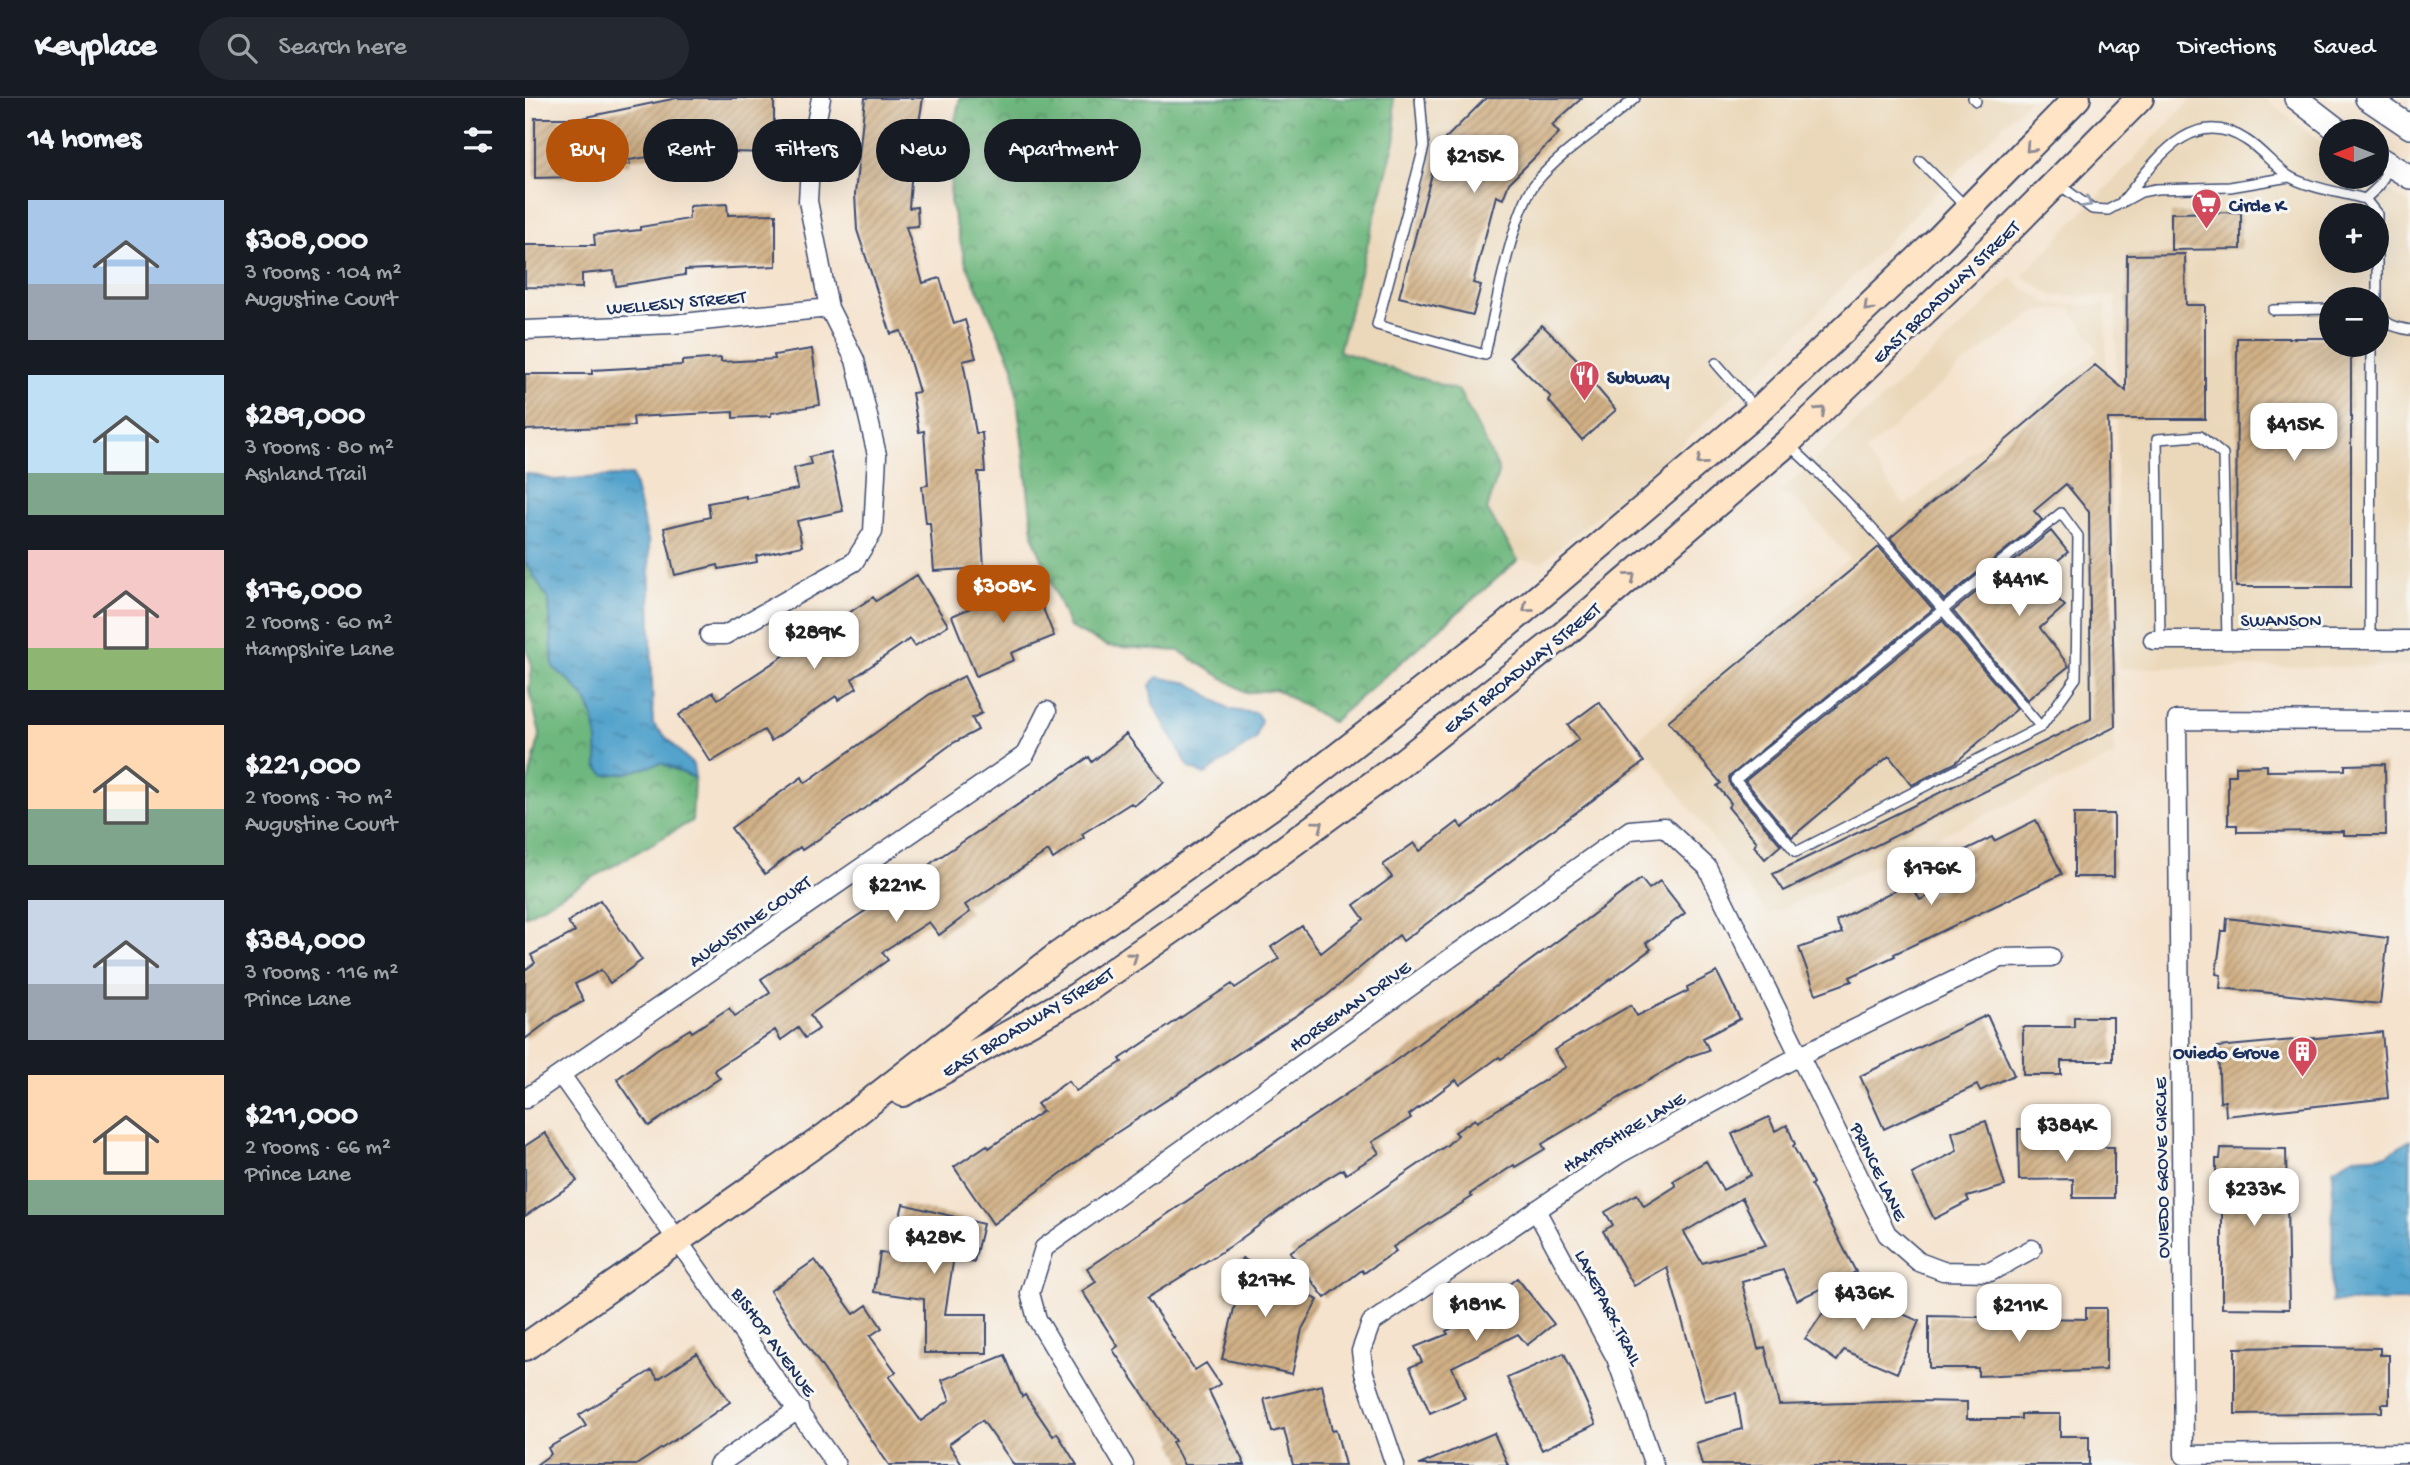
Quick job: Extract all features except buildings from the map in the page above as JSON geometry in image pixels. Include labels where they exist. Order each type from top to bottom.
[{"type":"main road","name":"EAST BROADWAY STREET","points":[[525,1347],[677,1244],[825,1137],[1057,956],[1217,846],[1385,721],[1557,583],[1758,411],[1968,210],[2077,98]]},
{"type":"main road","name":"EAST BROADWAY STREET","points":[[825,1137],[1077,996],[1302,838],[1562,636],[1787,443],[1891,345],[2140,98]]},
{"type":"main road","points":[[1758,411],[1787,443]]},
{"type":"street","points":[[709,635],[725,635],[854,562],[873,532],[877,455],[855,360],[829,308],[808,201],[811,148],[821,98]]},
{"type":"street","points":[[2296,98],[2323,119]]},
{"type":"street","points":[[2367,98],[2410,127]]},
{"type":"street","points":[[2389,165],[2410,177]]},
{"type":"street","name":"WELLESLY STREET","points":[[525,330],[673,324],[829,308]]},
{"type":"street","name":"SWANSON","points":[[2156,640],[2410,640]]},
{"type":"street","name":"AUGUSTINE COURT","points":[[525,1099],[1025,755],[1047,711]]},
{"type":"street","name":"OVIEDO GROVE CIRCLE","points":[[2410,721],[2177,720],[2184,1455],[2410,1453]]},
{"type":"street","name":"HORSEMAN DRIVE","points":[[1123,1465],[1037,1319],[1030,1293],[1044,1248],[1630,830],[1664,827],[1707,867],[1801,1055]]},
{"type":"street","name":"HAMPSHIRE LANE","points":[[1395,1465],[1364,1373],[1361,1351],[1371,1324],[1619,1154],[1801,1055],[2000,958],[2051,957]]},
{"type":"street","name":"PRINCE LANE","points":[[1801,1055],[1887,1234],[1919,1262],[1943,1271],[1990,1272],[2032,1249]]},
{"type":"street","name":"BISHOP AVENUE","points":[[561,1075],[677,1244],[799,1409],[836,1465]]},
{"type":"street","name":"LAKEPARK TRAIL","points":[[1536,1210],[1616,1358],[1654,1465]]},
{"type":"street","points":[[718,1465],[799,1409]]},
{"type":"lane","points":[[1420,98],[1424,147],[1377,325],[1485,355],[1521,208],[1535,182],[1573,146],[1635,98]]},
{"type":"lane","points":[[2056,182],[2092,209],[2108,210],[2139,188],[2172,143],[2186,134],[2207,130],[2228,132],[2245,139],[2290,177],[2365,199],[2377,214],[2377,287]]},
{"type":"lane","points":[[1920,161],[1968,210]]},
{"type":"lane","points":[[2139,188],[2230,187],[2290,177]]},
{"type":"lane","points":[[2365,199],[2376,189]]},
{"type":"lane","points":[[2273,310],[2319,309]]},
{"type":"lane","points":[[2389,324],[2410,330]]},
{"type":"lane","points":[[2370,640],[2371,357]]},
{"type":"lane","points":[[1716,363],[1758,411]]},
{"type":"lane","points":[[2156,640],[2157,439],[2200,436],[2223,455],[2227,640]]},
{"type":"lane","points":[[1787,443],[1820,473],[1943,611],[2041,727]]},
{"type":"lane","points":[[2061,513],[2078,536],[2075,678],[2041,727],[1796,852],[1735,780],[2061,513]]},
{"type":"shaded area","points":[[1393,98],[2030,98],[1765,366],[1678,448],[1542,562],[1518,560],[1487,510],[1499,470],[1339,351],[1396,137]]},
{"type":"shaded area","points":[[2192,98],[2265,98],[2319,141],[2319,189],[2385,189],[2410,205],[2410,666],[2118,668],[2116,296],[2054,296],[2022,276]]},
{"type":"shaded area","points":[[2012,277],[2016,283],[2051,305],[2106,305],[2108,667],[2114,676],[2114,756],[1768,915],[1638,738],[1849,558],[1799,502],[1778,493],[1978,312]],"holes":[[[2070,307],[2098,351],[1905,506],[1866,452],[1961,366],[2036,312]]]},
{"type":"green space","points":[[960,98],[1393,98],[1396,137],[1339,351],[1459,391],[1499,470],[1487,510],[1518,560],[1332,722],[1275,689],[1247,693],[1179,651],[1107,646],[1069,627],[1034,539],[1013,365],[966,264],[950,201],[951,182],[970,182],[970,119],[955,119]]},
{"type":"green space","points":[[525,561],[549,600],[553,667],[577,689],[591,709],[597,734],[597,767],[606,775],[626,773],[661,763],[694,778],[692,821],[525,916],[525,795],[540,734],[529,690],[532,665],[525,645]]},
{"type":"water","points":[[525,473],[554,480],[632,475],[649,544],[653,724],[693,765],[695,778],[661,763],[626,773],[605,775],[597,766],[597,734],[591,709],[577,689],[553,667],[549,601],[525,561]]},
{"type":"water","points":[[1157,677],[1189,683],[1231,710],[1256,713],[1261,720],[1256,739],[1204,775],[1189,767],[1153,704],[1150,685]]},
{"type":"water","points":[[2410,1140],[2410,1301],[2332,1302],[2333,1169],[2354,1157],[2387,1155]]},
{"type":"place","name":"Circle K","points":[[2206,231]]},
{"type":"place","name":"Subway","points":[[1584,403]]},
{"type":"place","name":"Oviedo Grove","points":[[2302,1078]]}]
